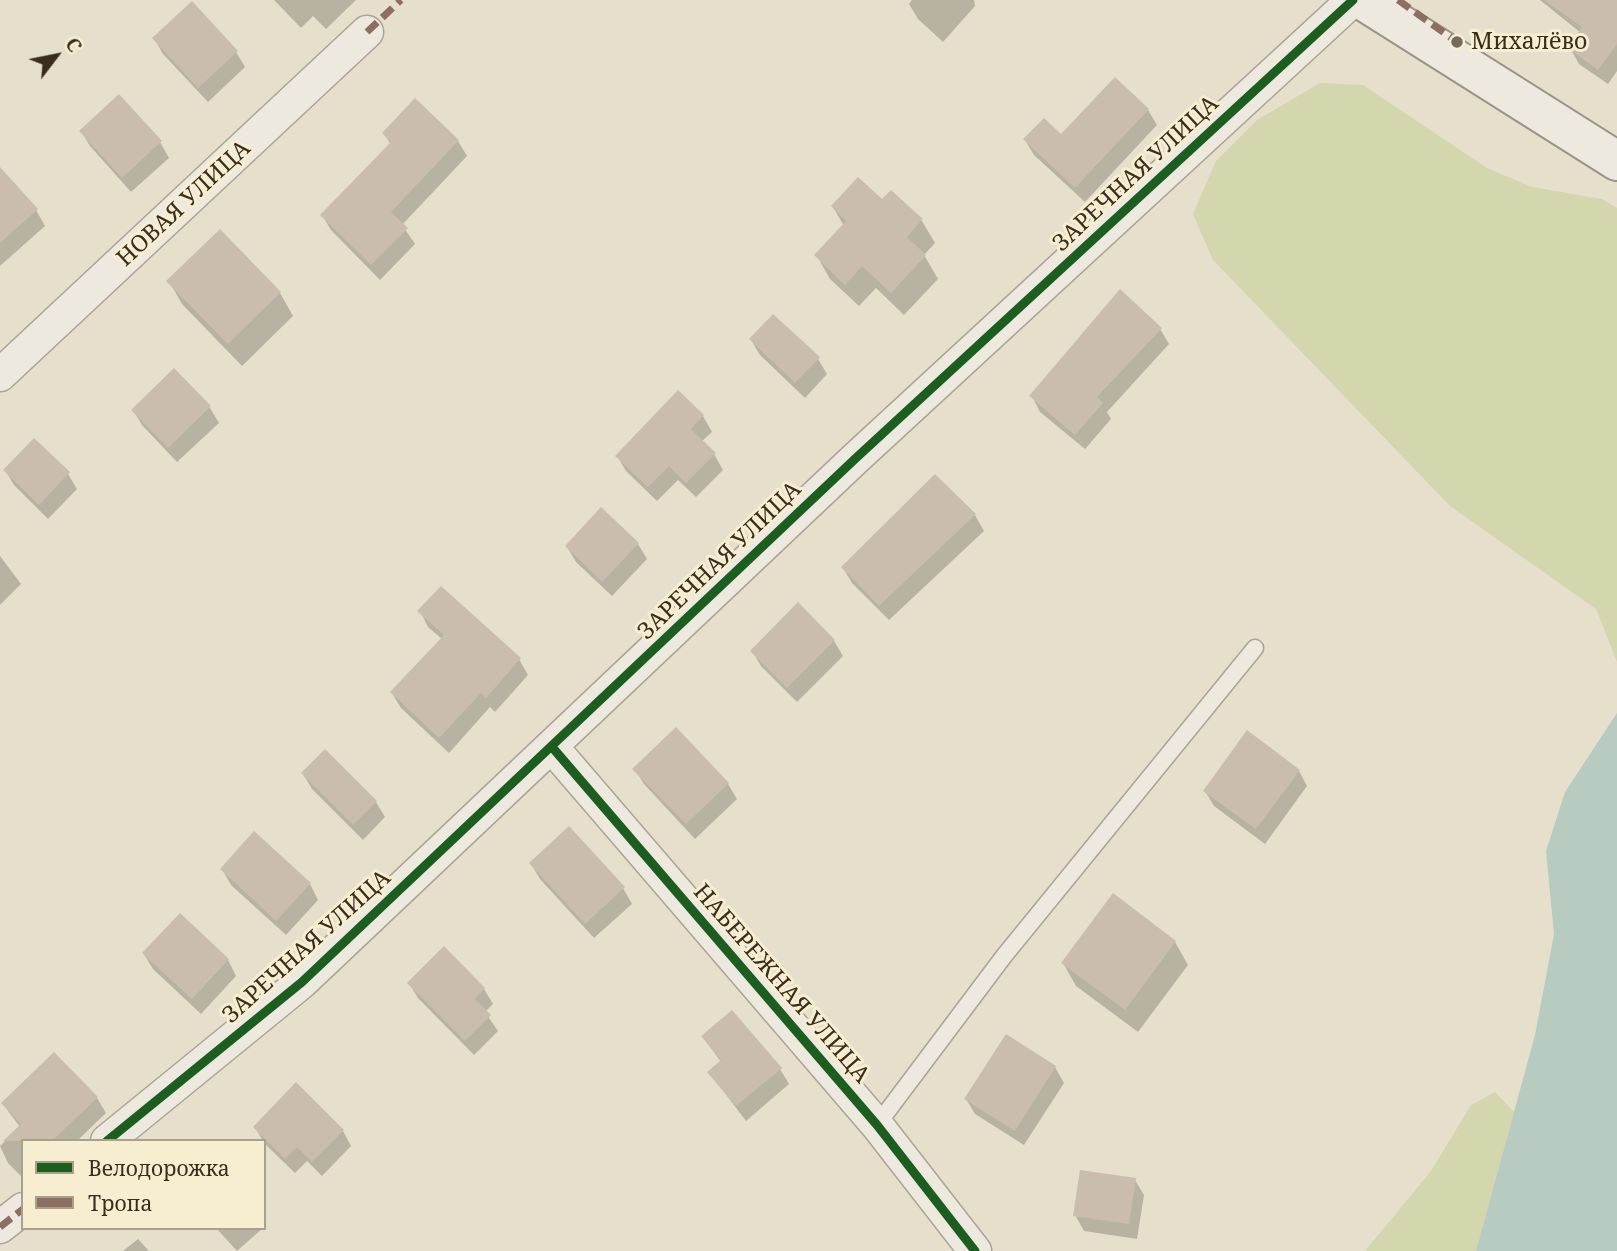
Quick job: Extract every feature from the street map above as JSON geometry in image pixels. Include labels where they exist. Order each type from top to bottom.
[{"type":"main road","points":[[1362,0],[1617,161]]},
{"type":"street","name":"ЗАРЕЧНАЯ УЛИЦА","points":[[109,1139],[302,982],[856,458],[1353,0]]},
{"type":"street","name":"НОВАЯ УЛИЦА","points":[[0,375],[367,32]]},
{"type":"street","name":"НАБЕРЕЖНАЯ УЛИЦА","points":[[552,747],[877,1125],[975,1251]]},
{"type":"street","points":[[0,1227],[21,1211]]},
{"type":"lane","points":[[877,1125],[1004,956],[1255,648]]},
{"type":"green space","points":[[1320,83],[1363,85],[1487,168],[1532,187],[1602,199],[1617,208],[1617,662],[1596,609],[1450,506],[1213,260],[1193,214],[1216,161],[1257,120]]},
{"type":"green space","points":[[1495,1092],[1514,1112],[1476,1251],[1365,1251],[1431,1171],[1471,1105]]},
{"type":"shaded area","points":[[1617,713],[1617,1251],[1476,1251],[1535,1035],[1554,934],[1546,851],[1565,792]]},
{"type":"building","points":[[1544,0],[1617,0],[1617,44],[1598,70],[1568,48],[1582,27]]},
{"type":"building","points":[[192,1],[238,51],[198,88],[152,38]]},
{"type":"building","points":[[1115,77],[1149,109],[1075,188],[1023,139],[1044,118],[1061,134]]},
{"type":"building","points":[[119,94],[162,141],[122,178],[79,131]]},
{"type":"building","points":[[415,98],[459,140],[391,212],[408,228],[371,265],[320,215],[391,142],[382,133]]},
{"type":"building","points":[[0,167],[38,209],[0,243]]},
{"type":"building","points":[[858,177],[882,199],[891,190],[923,219],[907,237],[926,255],[891,293],[862,266],[845,285],[814,255],[846,221],[831,206]]},
{"type":"building","points":[[220,229],[281,292],[228,344],[166,281]]},
{"type":"building","points":[[1120,289],[1162,328],[1097,397],[1103,403],[1075,435],[1029,396]]},
{"type":"building","points":[[773,314],[820,357],[795,383],[749,339]]},
{"type":"building","points":[[174,368],[211,406],[168,448],[131,410]]},
{"type":"building","points":[[678,390],[704,415],[691,429],[716,453],[686,483],[669,466],[648,487],[615,456]]},
{"type":"building","points":[[34,438],[70,472],[39,505],[3,470]]},
{"type":"building","points":[[935,474],[976,514],[879,606],[841,567]]},
{"type":"building","points":[[601,507],[639,543],[602,582],[565,546]]},
{"type":"building","points":[[441,586],[521,658],[486,698],[481,693],[439,738],[390,692],[444,635],[417,611]]},
{"type":"building","points":[[798,602],[835,640],[787,688],[750,651]]},
{"type":"building","points":[[676,727],[729,783],[686,824],[632,769]]},
{"type":"building","points":[[1247,730],[1300,770],[1256,829],[1203,791]]},
{"type":"building","points":[[325,749],[377,801],[353,825],[301,773]]},
{"type":"building","points":[[569,826],[625,887],[585,924],[529,863]]},
{"type":"building","points":[[254,831],[311,883],[276,921],[220,869]]},
{"type":"building","points":[[1113,893],[1176,941],[1125,1010],[1061,963]]},
{"type":"building","points":[[180,913],[229,959],[192,999],[142,953]]},
{"type":"building","points":[[444,946],[485,988],[475,999],[491,1015],[465,1041],[407,983]]},
{"type":"building","points":[[732,1010],[782,1068],[736,1106],[707,1072],[721,1060],[701,1036]]},
{"type":"building","points":[[1006,1034],[1056,1066],[1015,1131],[964,1099]]},
{"type":"building","points":[[54,1052],[98,1097],[54,1139],[3,1141],[21,1124],[1,1103]]},
{"type":"building","points":[[296,1082],[344,1130],[312,1162],[297,1147],[285,1159],[253,1127]]},
{"type":"building","points":[[1080,1170],[1136,1178],[1129,1224],[1073,1216]]},
{"type":"marked path","points":[[367,32],[401,0]]},
{"type":"marked path","points":[[1398,0],[1457,42]]},
{"type":"marked path","points":[[0,1227],[21,1211]]},
{"type":"cycle path","points":[[109,1139],[302,982],[856,458],[1353,0]]},
{"type":"cycle path","points":[[552,747],[877,1125],[975,1251]]},
{"type":"place","name":"Михалёво","points":[[1457,42]]}]
